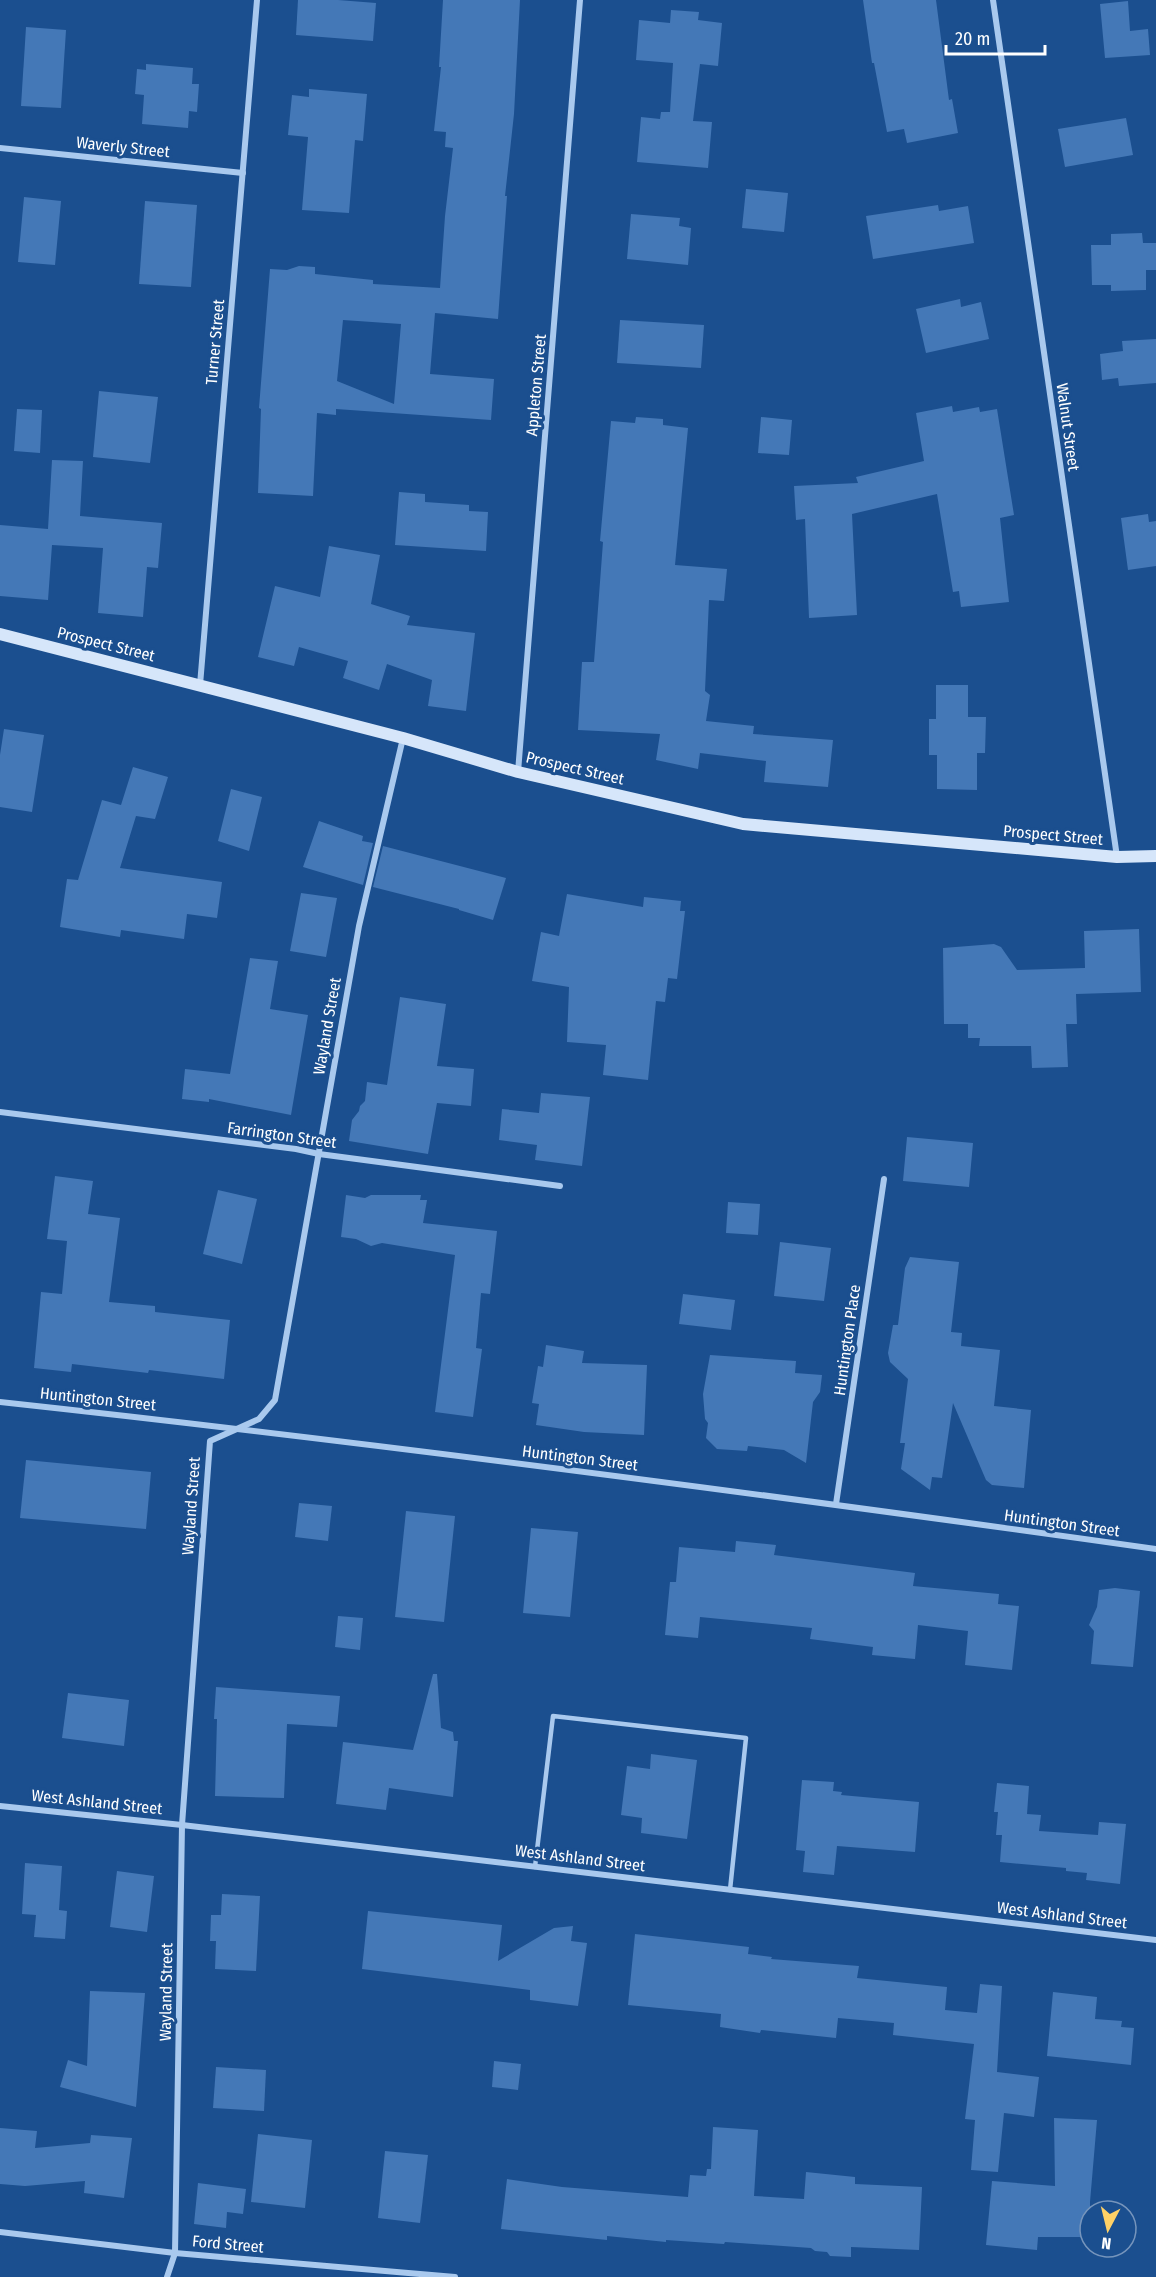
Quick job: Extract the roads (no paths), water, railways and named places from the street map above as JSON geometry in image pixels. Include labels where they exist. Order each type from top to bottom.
[{"type":"street","name":"Turner Street","points":[[200,685],[258,0]]},
{"type":"street","name":"Appleton Street","points":[[518,771],[580,0]]},
{"type":"street","name":"Walnut Street","points":[[993,0],[1117,857]]},
{"type":"street","name":"Waverly Street","points":[[0,148],[243,173]]},
{"type":"street","name":"Prospect Street","points":[[0,634],[404,738],[518,771],[743,824],[1117,857],[1156,856]]},
{"type":"street","name":"Wayland Street","points":[[167,2277],[175,2253],[182,1825],[210,1441],[259,1419],[275,1400],[358,926],[404,738]]},
{"type":"street","name":"Farrington Street","points":[[0,1112],[296,1149],[560,1186]]},
{"type":"street","name":"Huntington Place","points":[[836,1504],[884,1179]]},
{"type":"street","name":"Huntington Street","points":[[0,1402],[237,1428],[836,1504],[1156,1550]]},
{"type":"street","name":"West Ashland Street","points":[[0,1806],[182,1825],[1156,1940]]},
{"type":"street","name":"Ford Street","points":[[0,2232],[175,2253],[455,2277]]},
{"type":"lane","points":[[535,1867],[553,1716],[746,1738],[730,1890]]}]
